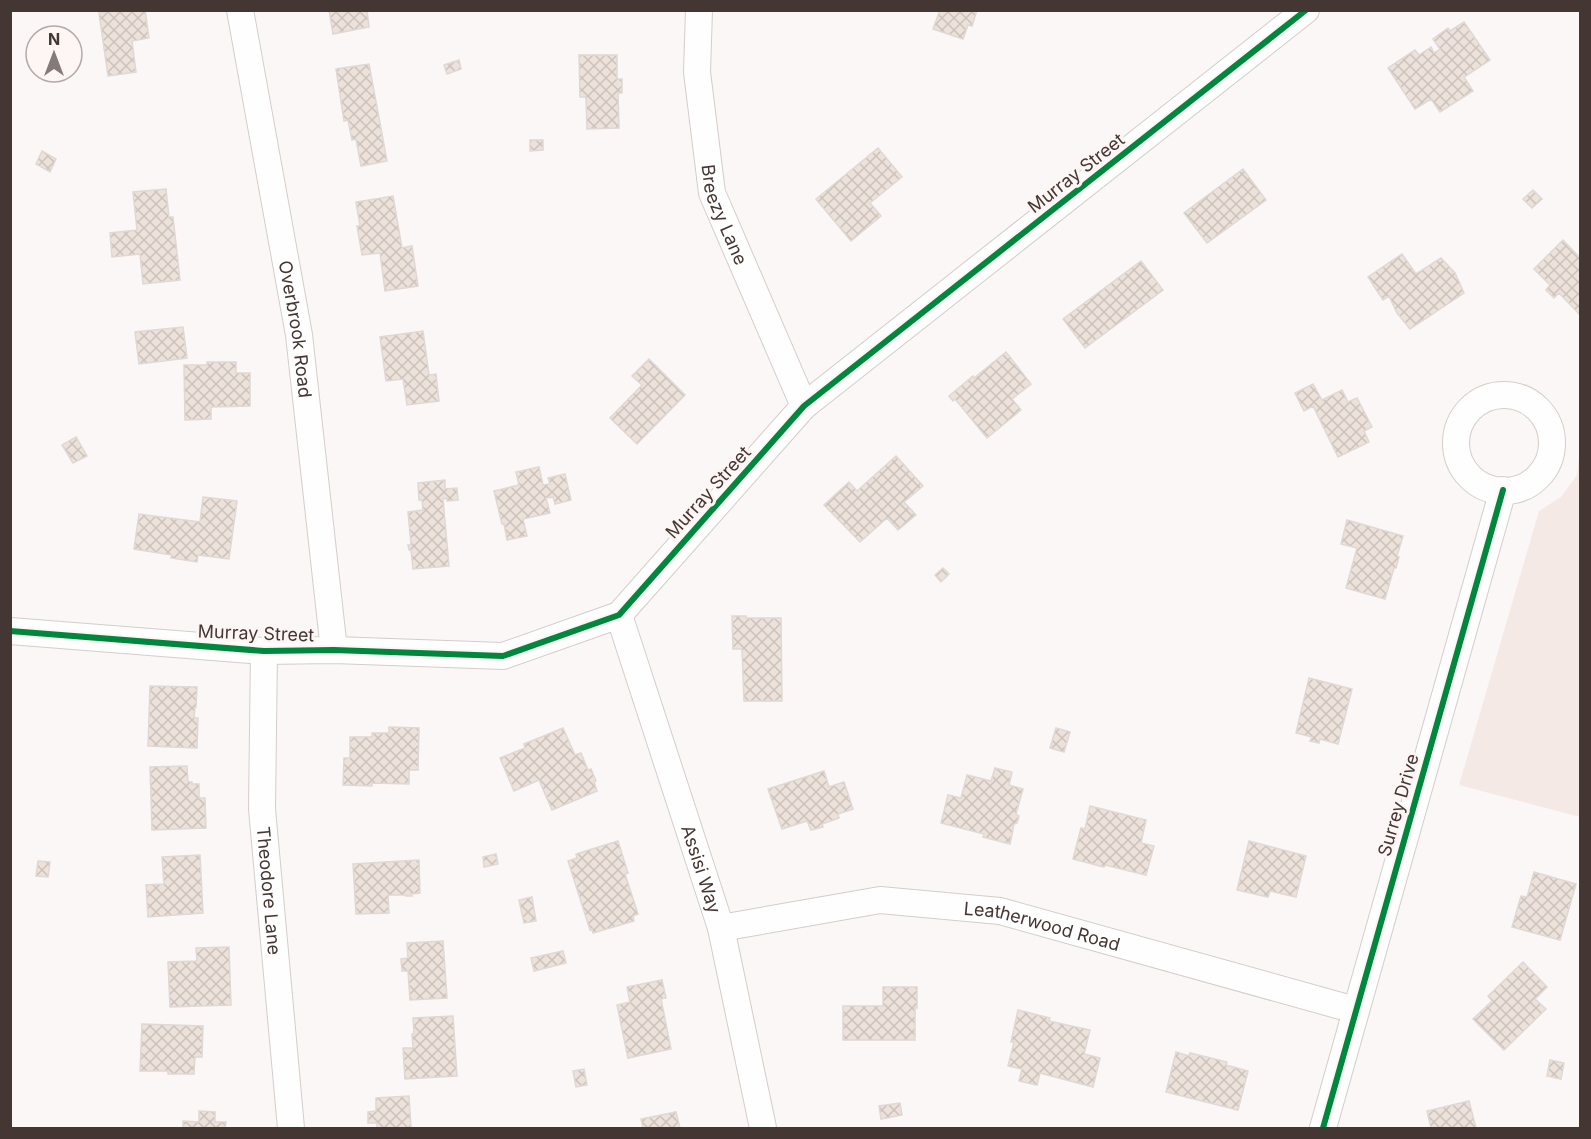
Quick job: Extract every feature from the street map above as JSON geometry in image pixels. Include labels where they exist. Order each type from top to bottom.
[{"type":"street","name":"Overbrook Road","points":[[240,10],[299,335],[334,650]]},
{"type":"street","name":"Breezy Lane","points":[[699,10],[697,72],[712,193],[804,406]]},
{"type":"street","name":"Murray Street","points":[[10,631],[264,651],[334,650],[503,656],[619,615],[804,406],[1305,11]]},
{"type":"street","name":"Surrey Drive","points":[[1323,1128],[1503,490]]},
{"type":"street","name":"Assisi Way","points":[[619,615],[721,928],[763,1128]]},
{"type":"street","name":"Theodore Lane","points":[[264,651],[262,809],[291,1128]]},
{"type":"street","name":"Leatherwood Road","points":[[721,928],[880,900],[1000,911],[1355,1010]]},
{"type":"shaded area","points":[[1580,447],[1580,817],[1459,785],[1539,511],[1561,497],[1577,475]]},
{"type":"building","points":[[117,10],[145,10],[149,38],[132,41],[136,72],[108,76],[99,13]]},
{"type":"building","points":[[329,10],[367,10],[369,27],[333,34]]},
{"type":"building","points":[[940,10],[977,10],[972,26],[968,25],[963,39],[933,29]]},
{"type":"building","points":[[1464,22],[1490,60],[1464,77],[1473,91],[1440,112],[1431,99],[1415,109],[1388,68],[1415,50],[1419,55],[1431,47],[1434,53],[1440,49],[1433,39],[1448,28],[1450,31]]},
{"type":"building","points":[[579,55],[617,55],[617,79],[622,79],[622,93],[618,93],[619,128],[587,129],[586,97],[580,97]]},
{"type":"building","points":[[459,60],[461,69],[447,74],[444,65]]},
{"type":"building","points":[[369,64],[387,161],[361,166],[356,139],[352,140],[348,120],[344,121],[336,69]]},
{"type":"building","points":[[530,140],[543,140],[543,150],[530,151]]},
{"type":"building","points":[[878,148],[902,177],[870,203],[881,216],[851,241],[816,199]]},
{"type":"building","points":[[42,151],[56,159],[50,172],[36,164]]},
{"type":"building","points":[[1243,169],[1266,200],[1207,243],[1184,213]]},
{"type":"building","points":[[166,189],[169,217],[173,217],[180,280],[143,284],[140,254],[112,257],[110,233],[137,230],[133,192]]},
{"type":"building","points":[[1533,190],[1542,199],[1532,208],[1523,199]]},
{"type":"building","points":[[393,196],[402,248],[412,246],[418,286],[385,291],[380,253],[362,255],[356,202]]},
{"type":"building","points":[[1563,240],[1580,258],[1580,315],[1559,293],[1554,298],[1546,290],[1550,285],[1534,269]]},
{"type":"building","points":[[1402,254],[1416,274],[1441,258],[1455,273],[1464,293],[1410,329],[1397,313],[1389,296],[1383,300],[1368,277]]},
{"type":"building","points":[[1141,261],[1163,290],[1085,348],[1063,319]]},
{"type":"building","points":[[183,327],[187,358],[139,364],[135,332]]},
{"type":"building","points":[[423,331],[429,375],[436,374],[439,401],[407,405],[403,379],[386,381],[380,337]]},
{"type":"building","points":[[1006,352],[1031,384],[1012,399],[1021,410],[987,438],[955,399],[953,401],[949,396]]},
{"type":"building","points":[[649,359],[685,395],[637,444],[610,418],[642,385],[632,376]]},
{"type":"building","points":[[207,362],[236,362],[236,373],[250,373],[250,406],[211,407],[211,419],[185,420],[184,365],[207,365]]},
{"type":"building","points":[[1313,384],[1322,400],[1342,390],[1348,402],[1357,398],[1372,427],[1364,431],[1369,442],[1338,457],[1313,406],[1304,411],[1295,393]]},
{"type":"building","points":[[76,437],[87,456],[73,463],[62,445]]},
{"type":"building","points":[[896,456],[923,486],[904,502],[916,515],[898,530],[887,518],[860,542],[824,505],[849,482],[857,491]]},
{"type":"building","points":[[539,467],[543,485],[550,484],[548,478],[565,474],[571,500],[555,504],[553,497],[546,498],[550,513],[523,519],[527,536],[507,540],[494,491],[519,485],[516,472]]},
{"type":"building","points":[[445,480],[445,489],[457,488],[458,500],[443,499],[449,566],[413,569],[411,550],[408,545],[411,545],[408,512],[423,510],[422,500],[419,500],[418,483]]},
{"type":"building","points":[[203,497],[237,501],[229,559],[198,555],[197,562],[171,558],[172,555],[134,549],[139,514],[200,522]]},
{"type":"building","points":[[1347,520],[1403,536],[1396,568],[1394,568],[1385,599],[1346,588],[1357,548],[1341,544]]},
{"type":"building","points":[[943,568],[949,574],[941,582],[935,575]]},
{"type":"building","points":[[732,616],[781,618],[782,701],[744,701],[742,649],[733,649]]},
{"type":"building","points":[[1309,678],[1352,689],[1338,744],[1320,739],[1319,743],[1310,741],[1312,737],[1296,733]]},
{"type":"building","points":[[150,686],[197,687],[194,718],[198,718],[197,748],[148,746]]},
{"type":"building","points":[[389,727],[419,728],[418,770],[409,770],[409,784],[343,785],[344,758],[350,758],[350,737],[372,737],[372,733],[389,733]]},
{"type":"building","points":[[563,728],[575,755],[581,753],[588,770],[591,769],[597,791],[552,810],[539,780],[514,791],[500,758],[525,748],[524,744]]},
{"type":"building","points":[[1056,728],[1070,732],[1064,752],[1050,748]]},
{"type":"building","points":[[187,766],[188,782],[199,784],[199,798],[205,798],[206,828],[152,830],[150,767]]},
{"type":"building","points":[[995,768],[1012,772],[1009,785],[1023,789],[1016,814],[1019,816],[1017,823],[1014,824],[1010,844],[983,837],[984,834],[941,823],[948,795],[961,798],[967,775],[991,781]]},
{"type":"building","points":[[824,771],[829,787],[844,782],[853,809],[838,814],[839,818],[822,824],[823,827],[811,830],[807,821],[782,829],[768,789]]},
{"type":"building","points":[[1090,806],[1146,820],[1141,843],[1154,846],[1146,875],[1073,859],[1081,828],[1085,829]]},
{"type":"building","points":[[618,841],[628,873],[625,874],[638,914],[633,916],[634,921],[593,933],[592,929],[590,930],[568,861],[577,858],[576,854]]},
{"type":"building","points":[[1249,841],[1306,856],[1296,897],[1270,891],[1268,897],[1237,890]]},
{"type":"building","points":[[496,854],[498,864],[484,867],[483,857]]},
{"type":"building","points":[[200,855],[203,913],[148,917],[146,885],[164,884],[162,857]]},
{"type":"building","points":[[419,860],[420,893],[411,894],[412,896],[388,895],[389,913],[356,914],[353,864]]},
{"type":"building","points":[[38,861],[50,862],[48,877],[36,876]]},
{"type":"building","points":[[1534,872],[1576,884],[1560,940],[1512,927],[1521,896],[1527,897]]},
{"type":"building","points":[[532,897],[536,921],[524,923],[519,900]]},
{"type":"building","points":[[443,941],[447,998],[410,1000],[408,971],[402,971],[401,959],[408,958],[407,943]]},
{"type":"building","points":[[229,947],[231,1005],[170,1007],[168,962],[197,961],[196,948]]},
{"type":"building","points":[[563,951],[566,963],[534,971],[531,958]]},
{"type":"building","points":[[1523,962],[1547,987],[1535,999],[1546,1009],[1504,1050],[1473,1019],[1492,1001],[1488,996]]},
{"type":"building","points":[[662,980],[666,998],[661,999],[671,1049],[628,1058],[617,1005],[630,1002],[627,987]]},
{"type":"building","points":[[883,987],[917,987],[915,1040],[843,1040],[843,1006],[883,1006]]},
{"type":"building","points":[[1018,1010],[1050,1018],[1049,1021],[1090,1030],[1084,1054],[1100,1058],[1093,1087],[1040,1073],[1037,1085],[1019,1081],[1022,1069],[1008,1066]]},
{"type":"building","points":[[453,1016],[457,1076],[405,1079],[403,1048],[413,1048],[413,1018]]},
{"type":"building","points":[[142,1024],[203,1026],[202,1057],[195,1057],[194,1074],[140,1071]]},
{"type":"building","points":[[1176,1052],[1227,1062],[1226,1065],[1248,1071],[1238,1110],[1166,1092]]},
{"type":"building","points":[[1550,1060],[1564,1063],[1561,1079],[1547,1076]]},
{"type":"building","points":[[584,1069],[587,1085],[576,1087],[573,1071]]},
{"type":"building","points":[[409,1096],[411,1128],[377,1128],[377,1123],[368,1123],[368,1112],[376,1111],[376,1098]]},
{"type":"building","points":[[1469,1101],[1476,1128],[1431,1128],[1427,1111]]},
{"type":"building","points":[[900,1103],[902,1115],[881,1119],[879,1106]]},
{"type":"building","points":[[199,1111],[215,1112],[215,1122],[226,1122],[225,1128],[183,1128],[183,1121],[199,1122]]},
{"type":"building","points":[[676,1112],[680,1128],[643,1128],[641,1119]]},
{"type":"cycle path","points":[[10,631],[264,651],[334,650],[503,656],[619,615],[804,406],[1306,10]]},
{"type":"cycle path","points":[[1323,1128],[1503,490]]}]
